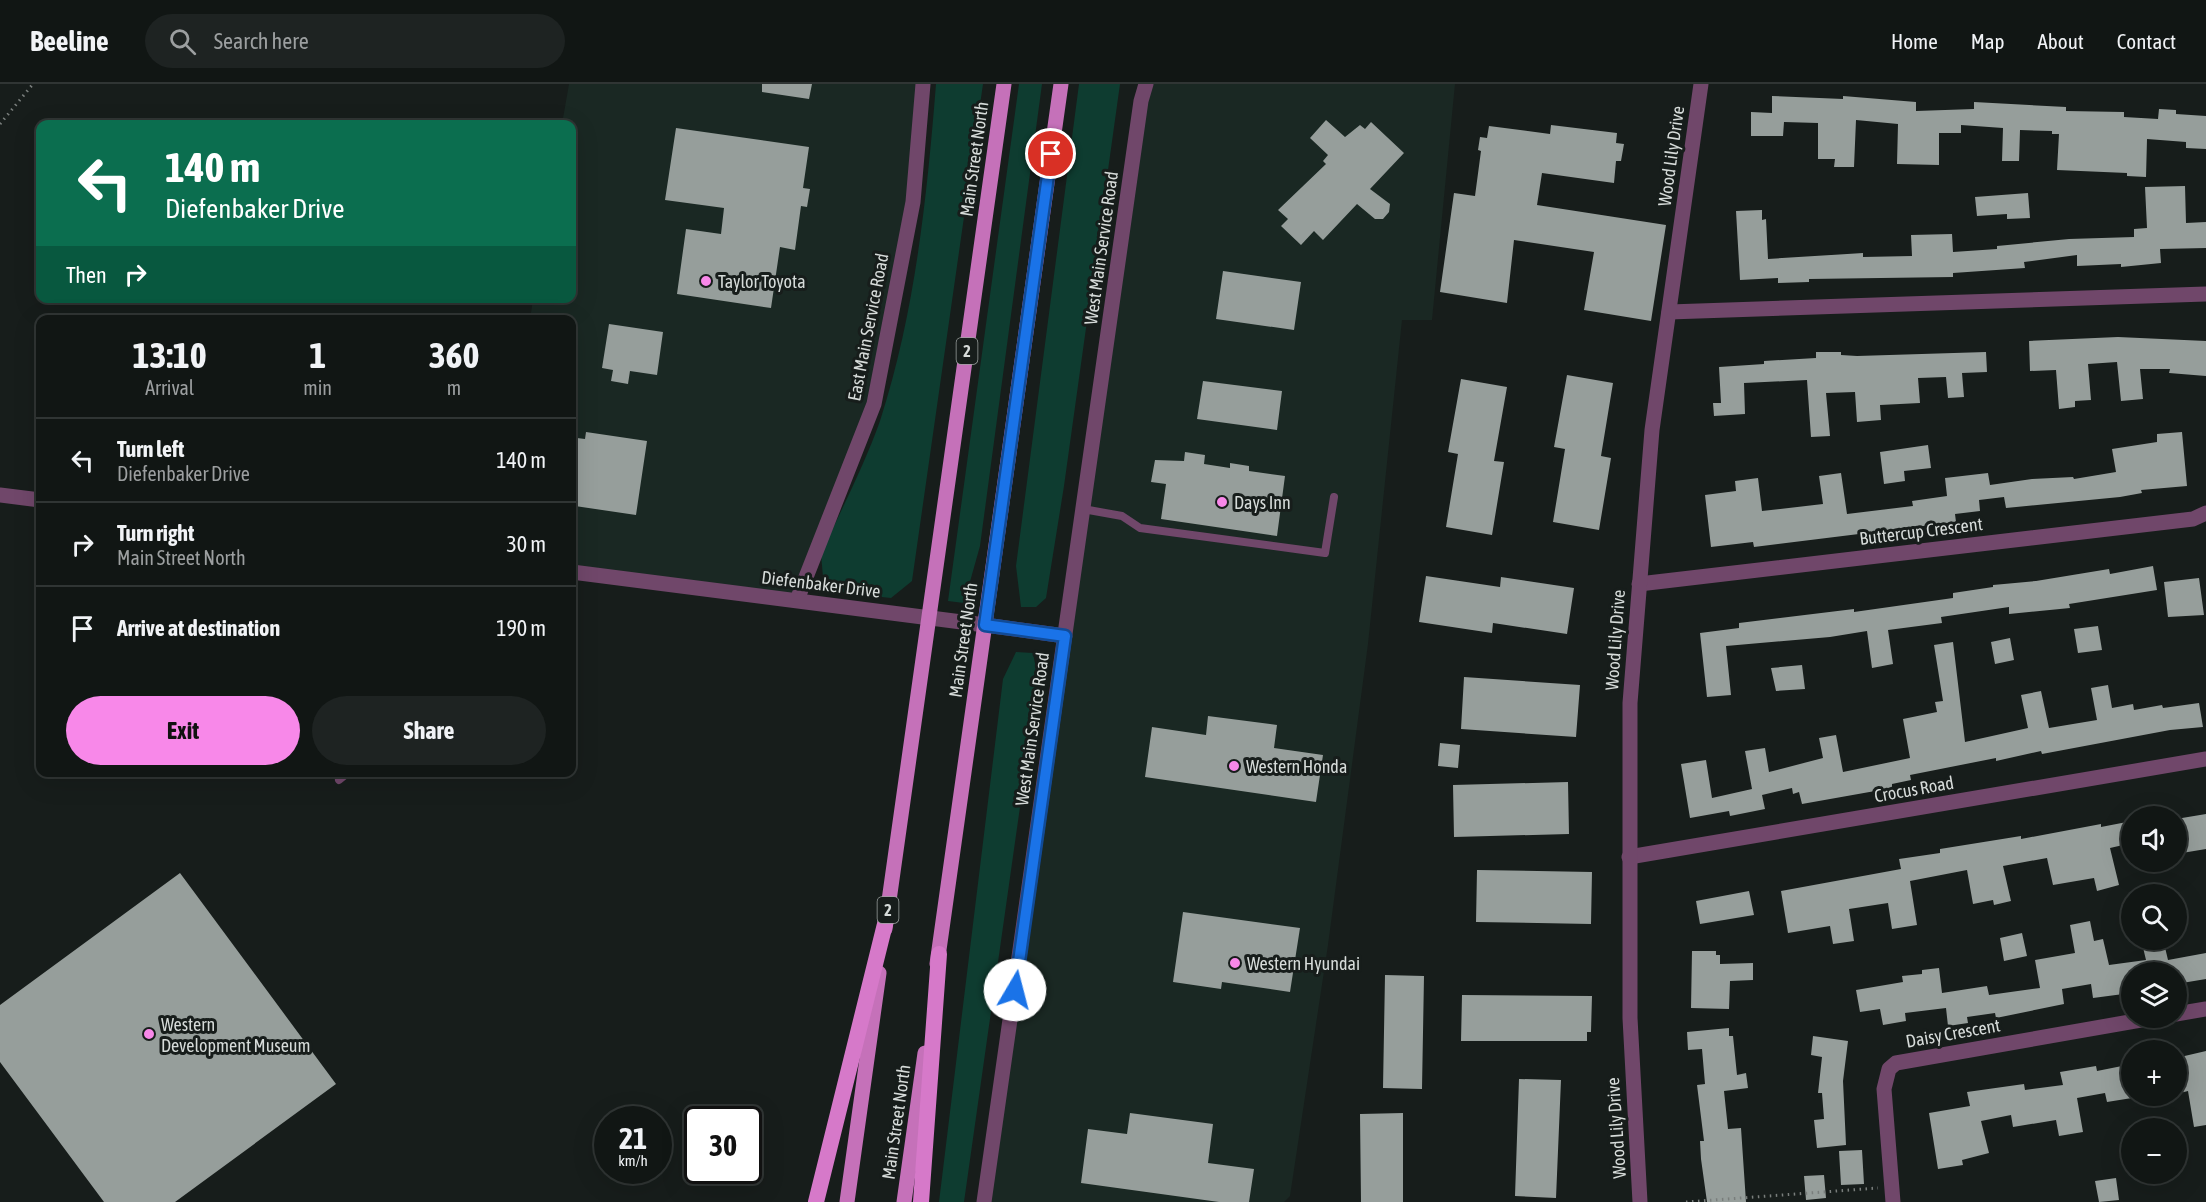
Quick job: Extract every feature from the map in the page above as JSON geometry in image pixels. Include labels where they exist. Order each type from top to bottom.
[{"type":"highway","points":[[816,1202],[887,916]]},
{"type":"highway","points":[[921,1202],[939,954]]},
{"type":"main road","name":"Main Street North","points":[[847,1202],[1004,84]]},
{"type":"main road","name":"Main Street North","points":[[904,1202],[1061,84]]},
{"type":"street","name":"East Main Service Road","points":[[797,600],[874,404],[913,202],[923,84]]},
{"type":"street","name":"West Main Service Road","points":[[984,1202],[1146,84]]},
{"type":"street","name":"Wood Lily Drive","points":[[1641,1202],[1630,1044],[1630,703],[1652,430],[1701,84]]},
{"type":"street","points":[[1669,312],[2206,294]]},
{"type":"street","points":[[0,495],[36,500]]},
{"type":"street","name":"Buttercup Crescent","points":[[1639,584],[2193,519],[2206,513]]},
{"type":"street","name":"Diefenbaker Drive","points":[[576,572],[1065,636]]},
{"type":"street","name":"Crocus Road","points":[[1629,857],[2206,759]]},
{"type":"street","points":[[2187,1012],[2206,1009]]},
{"type":"street","name":"Daisy Crescent","points":[[1892,1194],[1884,1089],[1889,1069],[1896,1063],[2121,1023]]},
{"type":"lane","points":[[1083,509],[1122,516],[1140,528],[1325,553],[1334,497]]},
{"type":"lane","points":[[339,780],[343,777]]},
{"type":"path","points":[[0,124],[33,84]]},
{"type":"path","points":[[1686,1202],[1892,1194]]},
{"type":"shaded area","points":[[569,84],[923,84],[913,202],[874,404],[797,600],[576,572],[576,315],[531,315],[532,303],[576,303],[576,120],[563,120]]},
{"type":"shaded area","points":[[1146,84],[1455,84],[1432,320],[1402,320],[1368,644],[1328,945],[1290,1196],[1284,1202],[984,1202]]},
{"type":"green space","points":[[936,84],[983,84],[912,581],[891,598],[845,593],[823,577],[821,554],[874,438],[892,380],[911,297],[918,254]]},
{"type":"green space","points":[[1019,84],[1042,84],[980,546],[964,603],[948,601]]},
{"type":"green space","points":[[1079,84],[1120,84],[1064,486],[1046,598],[1036,607],[1021,607],[1016,566]]},
{"type":"green space","points":[[1016,652],[1033,653],[1038,680],[964,1202],[939,1202],[1003,679]]},
{"type":"building","points":[[762,84],[812,84],[809,99],[762,92]]},
{"type":"building","points":[[1772,96],[1843,99],[1843,96],[1916,102],[1916,111],[1974,109],[1974,102],[2066,107],[2066,111],[2124,112],[2124,117],[2158,119],[2159,109],[2176,110],[2176,114],[2206,116],[2206,149],[2186,148],[2186,142],[2147,139],[2146,177],[2127,176],[2127,173],[2057,170],[2059,134],[2052,134],[2052,131],[2020,130],[2019,161],[2002,161],[2003,128],[1961,125],[1961,133],[1939,133],[1939,165],[1897,164],[1898,124],[1856,120],[1854,167],[1834,167],[1835,159],[1818,159],[1818,123],[1784,122],[1783,136],[1751,136],[1751,112],[1772,113]]},
{"type":"building","points":[[1326,120],[1345,137],[1360,125],[1365,129],[1371,122],[1404,153],[1370,189],[1390,204],[1389,212],[1383,219],[1375,219],[1357,204],[1323,240],[1314,231],[1301,245],[1281,226],[1288,219],[1278,210],[1326,164],[1323,161],[1328,155],[1310,138]]},
{"type":"building","points":[[1551,125],[1617,133],[1616,143],[1624,144],[1621,161],[1616,161],[1614,183],[1542,173],[1537,205],[1666,225],[1651,321],[1584,310],[1594,252],[1514,240],[1507,303],[1440,292],[1454,193],[1475,196],[1481,151],[1478,150],[1480,137],[1487,138],[1489,126],[1550,134]]},
{"type":"building","points":[[676,128],[809,147],[803,188],[810,189],[807,207],[801,206],[795,250],[780,247],[771,308],[677,294],[686,229],[721,234],[724,208],[665,200]]},
{"type":"building","points":[[2185,186],[2186,223],[2206,222],[2206,248],[2160,249],[2161,263],[2121,267],[2121,264],[2077,266],[2077,255],[2024,262],[2025,268],[1953,273],[1953,277],[1809,279],[1809,282],[1778,283],[1778,278],[1740,280],[1736,211],[1762,210],[1762,220],[1766,219],[1768,259],[1863,253],[1863,257],[1912,256],[1911,235],[1952,234],[1953,252],[1997,249],[1997,246],[2069,239],[2134,237],[2134,229],[2147,228],[2145,187]]},
{"type":"building","points":[[2028,193],[2030,218],[2007,219],[2007,214],[1977,216],[1975,197]]},
{"type":"building","points":[[1223,271],[1301,282],[1294,330],[1216,319]]},
{"type":"building","points":[[609,324],[663,332],[657,375],[630,371],[628,384],[611,381],[613,370],[602,368]]},
{"type":"building","points":[[2118,337],[2206,341],[2206,376],[2169,373],[2170,369],[2140,369],[2143,399],[2121,401],[2117,362],[2088,364],[2091,400],[2075,401],[2075,407],[2059,409],[2056,370],[2030,371],[2029,341]]},
{"type":"building","points":[[1816,352],[1841,352],[1841,355],[1857,356],[1986,352],[1987,372],[1962,373],[1964,397],[1948,398],[1946,377],[1918,378],[1920,403],[1880,405],[1881,420],[1857,422],[1855,392],[1826,393],[1830,436],[1811,437],[1807,380],[1744,383],[1745,414],[1714,416],[1713,403],[1721,403],[1719,367],[1764,364],[1764,361],[1816,358]]},
{"type":"building","points":[[1567,375],[1613,383],[1601,456],[1611,458],[1599,530],[1553,522],[1565,449],[1554,447]]},
{"type":"building","points":[[1461,379],[1507,387],[1494,461],[1504,462],[1492,535],[1446,527],[1458,454],[1448,452]]},
{"type":"building","points":[[1203,381],[1282,391],[1277,430],[1197,419]]},
{"type":"building","points":[[586,432],[647,441],[636,515],[576,506],[576,445],[577,438],[585,439]]},
{"type":"building","points":[[2182,432],[2187,486],[2141,490],[2142,493],[2120,497],[2006,508],[2004,497],[1979,500],[1980,511],[1955,514],[1956,522],[1754,547],[1753,542],[1711,547],[1705,495],[1736,491],[1735,481],[1758,478],[1762,511],[1823,504],[1819,476],[1841,473],[1847,514],[1913,506],[1912,501],[1947,496],[1945,478],[1988,473],[1990,485],[2032,479],[2073,477],[2074,479],[2116,472],[2112,449],[2157,442],[2157,434]]},
{"type":"building","points":[[1928,445],[1931,468],[1904,471],[1905,481],[1884,484],[1880,452]]},
{"type":"building","name":"Days Inn","points":[[1185,452],[1205,455],[1204,464],[1230,468],[1230,463],[1249,466],[1249,471],[1285,476],[1277,536],[1161,519],[1166,484],[1151,482],[1155,460],[1184,461]]},
{"type":"building","points":[[2153,566],[2157,590],[2069,604],[2070,608],[2009,614],[2009,607],[1941,617],[1942,623],[1888,630],[1893,664],[1872,668],[1867,631],[1830,637],[1726,646],[1731,695],[1707,697],[1700,633],[1739,628],[1739,623],[1854,609],[1854,612],[1953,598],[1953,593],[1993,587],[1993,585],[2036,581],[2109,569],[2110,574]]},
{"type":"building","points":[[1426,576],[1500,587],[1501,577],[1574,588],[1567,634],[1493,623],[1492,633],[1419,622]]},
{"type":"building","points":[[2199,578],[2204,615],[2168,617],[2164,582]]},
{"type":"building","points":[[2098,626],[2102,650],[2078,653],[2074,629]]},
{"type":"building","points":[[2010,638],[2014,660],[1995,664],[1991,642]]},
{"type":"building","points":[[1953,642],[1965,742],[2028,728],[2021,695],[2041,691],[2049,728],[2097,720],[2091,688],[2108,685],[2112,708],[2133,704],[2134,710],[2162,705],[2163,708],[2199,703],[2203,727],[2170,730],[2042,754],[2041,751],[1996,761],[1996,758],[1910,775],[1911,780],[1892,784],[1892,788],[1802,804],[1799,792],[1793,794],[1792,788],[1762,795],[1765,809],[1730,816],[1729,811],[1690,818],[1681,764],[1706,760],[1712,798],[1752,789],[1745,751],[1765,748],[1769,772],[1823,758],[1819,738],[1836,735],[1843,772],[1910,758],[1903,719],[1937,712],[1935,702],[1943,701],[1934,645]]},
{"type":"building","points":[[1802,665],[1805,689],[1776,691],[1771,668]]},
{"type":"building","points":[[1464,677],[1580,685],[1576,737],[1461,729]]},
{"type":"building","name":"Western Honda","points":[[1208,716],[1277,725],[1274,748],[1323,755],[1316,802],[1145,777],[1152,727],[1206,735]]},
{"type":"building","points":[[1440,743],[1460,745],[1458,768],[1438,766]]},
{"type":"building","points":[[1568,782],[1569,834],[1454,837],[1453,785]]},
{"type":"building","points":[[2206,814],[2206,849],[2187,852],[2187,817]]},
{"type":"building","points":[[2121,823],[2121,846],[2110,848],[2119,885],[2097,891],[2094,878],[2053,885],[2047,858],[2003,866],[2011,901],[1994,905],[1993,900],[1973,904],[1967,870],[1910,881],[1917,925],[1892,929],[1888,903],[1849,909],[1854,941],[1833,944],[1830,926],[1788,933],[1781,891],[1901,869],[1899,859],[1940,853],[1940,849],[2021,836],[2021,839],[2101,824],[2101,827]]},
{"type":"building","points":[[1477,870],[1592,872],[1591,924],[1476,922]]},
{"type":"building","name":"Western Development Museum","points":[[180,873],[336,1084],[175,1202],[104,1202],[0,1062],[0,1005]]},
{"type":"building","points":[[1749,891],[1754,915],[1700,924],[1696,901]]},
{"type":"building","name":"Western Hyundai","points":[[1183,912],[1300,928],[1290,992],[1222,982],[1221,989],[1173,982]]},
{"type":"building","points":[[2090,921],[2094,941],[2103,939],[2109,965],[2121,963],[2121,994],[2093,998],[2091,984],[2062,989],[2064,1004],[1996,1018],[1995,1013],[1967,1017],[1968,1023],[1948,1026],[1946,1008],[1905,1013],[1906,1021],[1883,1025],[1880,1009],[1860,1012],[1856,990],[1903,982],[1902,976],[1922,974],[1922,970],[1939,968],[1942,993],[1987,986],[1989,995],[2040,988],[2035,960],[2075,953],[2070,925]]},
{"type":"building","points":[[2022,933],[2027,956],[2004,961],[2000,938]]},
{"type":"building","points":[[2144,950],[2166,950],[2168,960],[2206,953],[2206,979],[2187,982],[2187,962],[2131,962],[2146,960]]},
{"type":"building","points":[[1692,951],[1716,951],[1716,955],[1720,955],[1720,964],[1753,963],[1753,980],[1730,981],[1729,1009],[1691,1008]]},
{"type":"building","points":[[1385,975],[1424,976],[1422,1089],[1383,1088]]},
{"type":"building","points":[[1462,995],[1592,996],[1591,1032],[1587,1032],[1587,1041],[1461,1041]]},
{"type":"building","points":[[1729,1028],[1729,1036],[1733,1036],[1737,1075],[1746,1073],[1748,1088],[1724,1091],[1728,1129],[1741,1128],[1746,1202],[1707,1202],[1701,1159],[1700,1141],[1704,1141],[1697,1085],[1705,1084],[1702,1049],[1688,1050],[1687,1032]]},
{"type":"building","points":[[1813,1036],[1848,1041],[1843,1081],[1846,1145],[1817,1148],[1814,1120],[1824,1119],[1822,1093],[1818,1093],[1822,1057],[1811,1055]]},
{"type":"building","points":[[2206,1051],[2206,1125],[2194,1127],[2187,1091],[2187,1055]]},
{"type":"building","points":[[2096,1066],[2097,1071],[2121,1066],[2121,1100],[2107,1102],[2105,1093],[2077,1098],[2083,1132],[2059,1136],[2056,1120],[2013,1127],[2011,1115],[1981,1121],[1989,1153],[1962,1160],[1963,1165],[1938,1169],[1929,1113],[1970,1106],[1967,1092],[2024,1084],[2025,1090],[2063,1085],[2060,1072]]},
{"type":"building","points":[[1519,1079],[1561,1080],[1556,1198],[1515,1196]]},
{"type":"building","points":[[1130,1113],[1213,1124],[1208,1163],[1254,1169],[1249,1202],[1219,1202],[1081,1183],[1088,1129],[1127,1134]]},
{"type":"building","points":[[1403,1113],[1403,1202],[1361,1202],[1360,1114]]},
{"type":"building","points":[[1862,1150],[1864,1184],[1841,1185],[1839,1151]]},
{"type":"building","points":[[1824,1175],[1826,1198],[1806,1200],[1804,1176]]},
{"type":"building","points":[[2116,1178],[2119,1200],[2099,1202],[2095,1181]]},
{"type":"place","name":"Taylor Toyota","points":[[706,281]]},
{"type":"place","name":"Days Inn","points":[[1222,502]]},
{"type":"place","name":"Western Honda","points":[[1234,766]]},
{"type":"place","name":"Western Hyundai","points":[[1235,963]]},
{"type":"place","name":"Western Development Museum","points":[[149,1034]]},
{"type":"route","points":[[1015,990],[1065,636],[985,625],[1051,154]]}]
